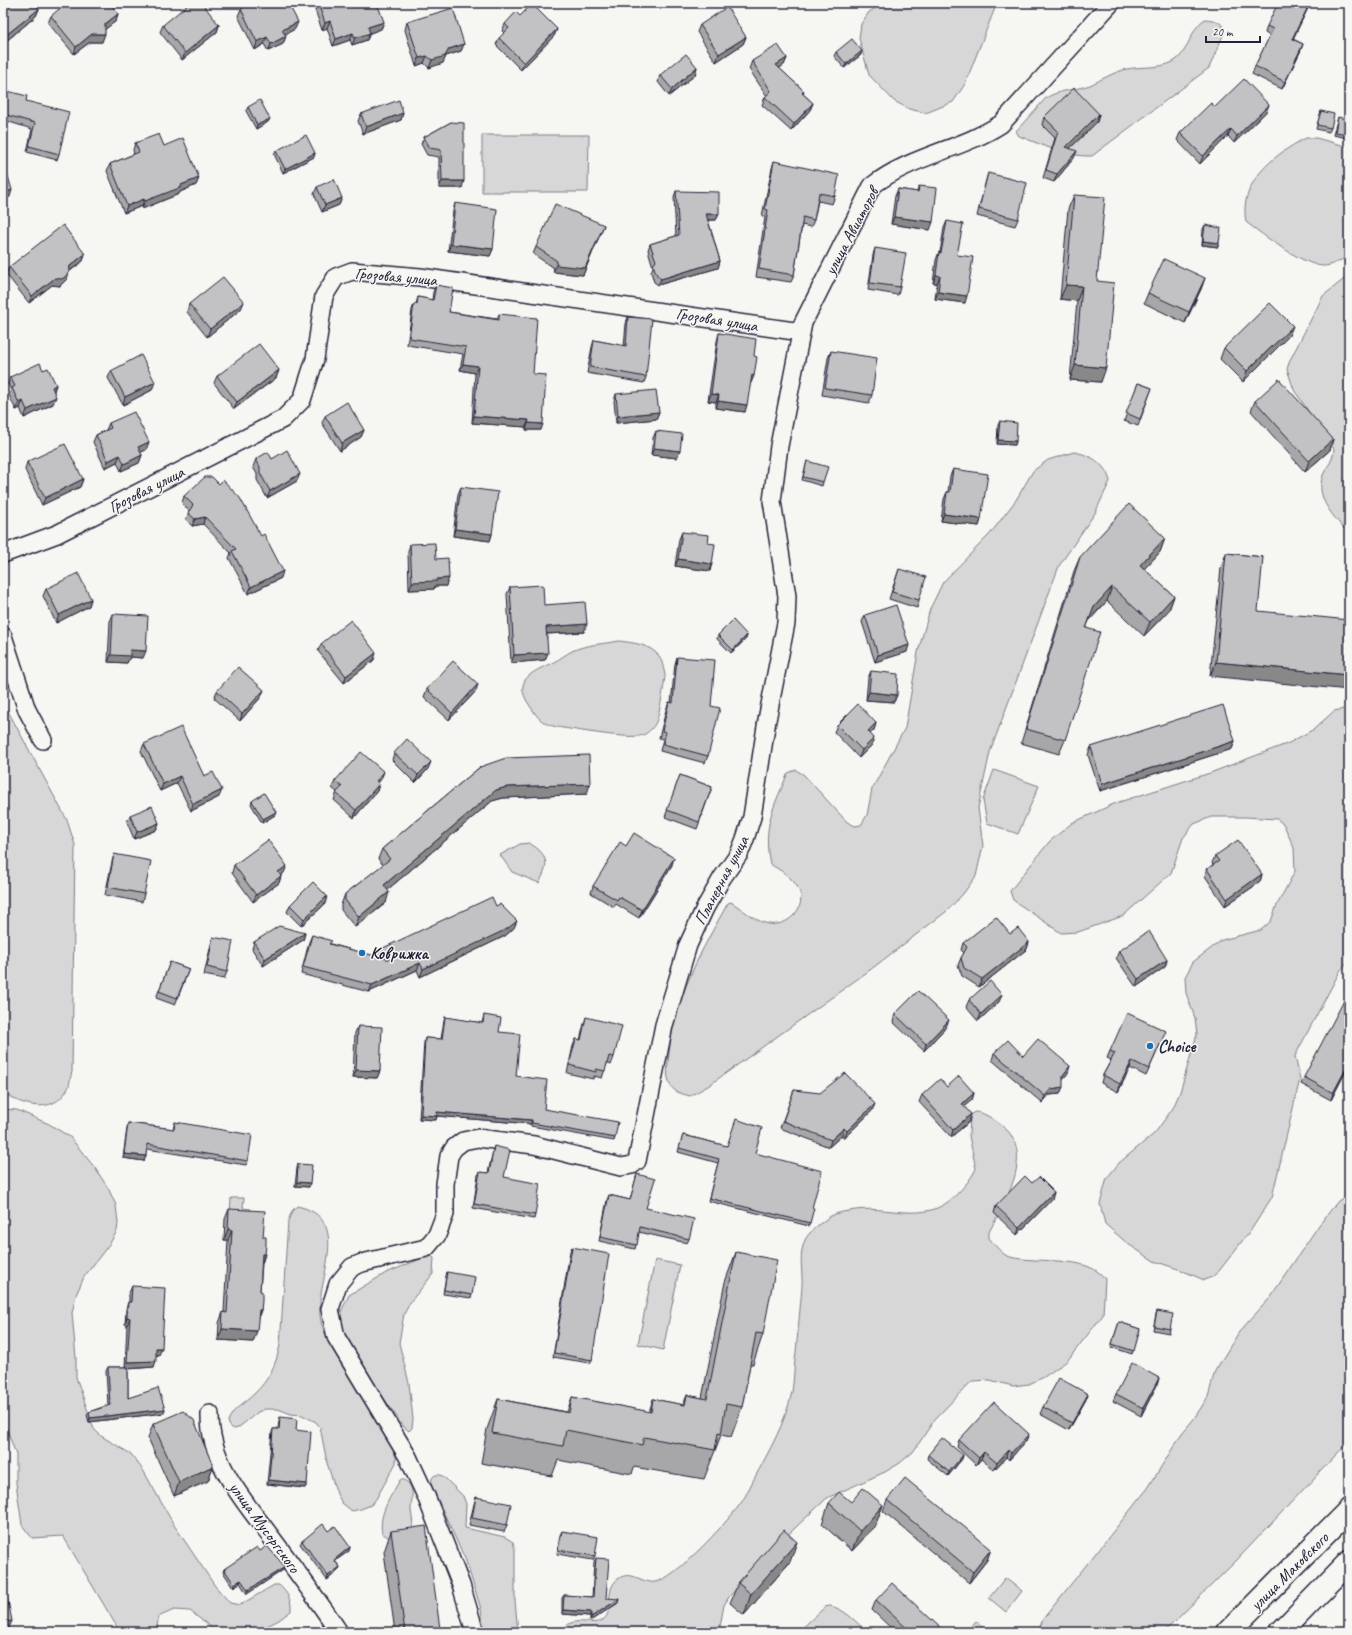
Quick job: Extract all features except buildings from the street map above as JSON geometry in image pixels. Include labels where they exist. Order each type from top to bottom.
[{"type":"highway","name":"улица Маковского","points":[[1228,1632],[1349,1510]]},
{"type":"highway","points":[[1281,1632],[1349,1562]]},
{"type":"street","name":"улица Авиаторов","points":[[772,500],[779,446],[803,323],[872,186],[888,174],[942,150],[982,136],[1001,124],[1111,3]]},
{"type":"street","name":"Грозовая улица","points":[[3,554],[58,534],[283,419],[302,400],[315,359],[324,296],[336,277],[340,274],[352,271],[420,277],[801,332]]},
{"type":"street","name":"Планерная улица","points":[[476,1632],[459,1578],[414,1470],[336,1337],[330,1308],[338,1284],[352,1267],[362,1263],[426,1248],[433,1241],[443,1224],[445,1214],[445,1184],[449,1156],[454,1148],[463,1141],[478,1138],[534,1145],[621,1167],[632,1165],[637,1161],[644,1134],[664,1025],[688,945],[705,908],[722,878],[739,854],[752,817],[767,720],[786,623],[787,596],[772,500]]},
{"type":"street","points":[[3,636],[27,710],[43,740]]},
{"type":"street","name":"улица Мусоргского","points":[[210,1414],[210,1426],[217,1451],[234,1490],[271,1537],[340,1632]]},
{"type":"shaded area","points":[[883,3],[997,3],[965,84],[953,102],[926,113],[909,109],[894,101],[869,75],[859,38],[861,24],[869,12]]},
{"type":"shaded area","points":[[1205,19],[1218,22],[1224,29],[1224,33],[1209,68],[1092,156],[1073,155],[1046,147],[1019,136],[1016,131],[1046,98],[1051,95],[1090,85],[1122,70],[1162,66],[1173,62],[1186,48],[1196,29]]},
{"type":"shaded area","points":[[482,135],[589,135],[588,192],[482,192]]},
{"type":"shaded area","points":[[1306,138],[1316,138],[1349,147],[1349,256],[1326,266],[1305,261],[1294,255],[1246,222],[1245,208],[1248,195],[1253,183],[1261,171],[1282,152]]},
{"type":"shaded area","points":[[1349,275],[1349,535],[1327,507],[1321,492],[1323,475],[1331,460],[1334,449],[1294,390],[1287,369],[1290,360],[1323,296]]},
{"type":"shaded area","points":[[1074,452],[1086,455],[1101,465],[1105,469],[1110,481],[1095,513],[1059,566],[990,752],[978,808],[983,846],[976,876],[963,894],[947,911],[870,970],[708,1086],[690,1096],[677,1092],[669,1082],[667,1070],[672,1032],[677,1013],[683,994],[699,957],[728,903],[731,902],[765,923],[773,924],[788,920],[794,916],[798,910],[801,896],[798,888],[782,871],[770,864],[767,838],[768,827],[774,806],[788,773],[796,770],[804,775],[847,822],[855,826],[861,825],[867,815],[872,789],[905,728],[918,652],[930,609],[943,582],[990,534],[1016,500],[1033,471],[1048,460]]},
{"type":"shaded area","points":[[619,641],[647,647],[656,653],[661,659],[665,675],[664,684],[657,719],[651,730],[643,735],[617,736],[556,727],[543,722],[530,706],[525,697],[523,689],[527,678],[532,673],[570,652],[590,646]]},
{"type":"shaded area","points":[[3,702],[67,820],[75,845],[72,1072],[68,1088],[61,1098],[54,1103],[36,1106],[19,1101],[3,1092]]},
{"type":"shaded area","points":[[1349,708],[1349,960],[1340,971],[1295,1056],[1300,1079],[1272,1197],[1253,1227],[1219,1271],[1212,1277],[1204,1280],[1154,1261],[1128,1244],[1105,1224],[1100,1204],[1107,1178],[1119,1163],[1155,1133],[1173,1108],[1180,1092],[1197,1034],[1195,1018],[1186,993],[1185,977],[1193,962],[1222,940],[1261,930],[1271,921],[1277,905],[1295,871],[1294,848],[1284,825],[1277,819],[1246,817],[1211,817],[1194,824],[1183,838],[1171,873],[1123,916],[1078,932],[1061,933],[1013,900],[1010,891],[1049,842],[1072,823],[1116,803],[1210,773],[1289,743],[1314,729],[1334,711]]},
{"type":"shaded area","points":[[994,770],[1039,786],[1018,834],[987,823],[983,800]]},
{"type":"shaded area","points":[[529,843],[540,851],[545,860],[545,870],[539,883],[512,872],[500,855],[520,844]]},
{"type":"shaded area","points":[[3,1109],[17,1110],[49,1124],[70,1137],[95,1168],[108,1188],[116,1205],[118,1223],[117,1231],[110,1243],[84,1277],[76,1295],[72,1313],[76,1377],[94,1429],[101,1436],[131,1454],[143,1470],[174,1525],[215,1586],[230,1603],[240,1605],[274,1585],[279,1585],[287,1593],[290,1600],[291,1611],[279,1620],[255,1632],[217,1632],[190,1611],[174,1610],[158,1617],[157,1632],[120,1632],[63,1536],[32,1538],[22,1525],[16,1483],[16,1455],[3,1418]]},
{"type":"shaded area","points":[[974,1112],[978,1112],[992,1118],[1001,1125],[1011,1136],[1017,1148],[1017,1162],[1009,1192],[989,1232],[989,1238],[996,1247],[1010,1257],[1061,1261],[1087,1266],[1097,1271],[1105,1279],[1103,1315],[1067,1361],[1044,1377],[1029,1384],[1013,1386],[990,1380],[972,1381],[935,1419],[913,1452],[900,1463],[885,1472],[827,1498],[778,1544],[729,1597],[724,1605],[719,1632],[562,1632],[566,1626],[571,1623],[599,1622],[604,1619],[608,1611],[611,1588],[618,1579],[623,1576],[632,1576],[646,1581],[655,1582],[674,1572],[711,1538],[740,1504],[776,1437],[792,1392],[802,1287],[802,1252],[805,1240],[814,1229],[828,1218],[846,1211],[863,1209],[919,1212],[932,1210],[944,1205],[970,1180],[976,1169],[969,1136],[970,1116]]},
{"type":"shaded area","points":[[1345,1197],[1349,1197],[1349,1441],[1235,1562],[1164,1632],[1038,1632],[1043,1619],[1148,1488],[1182,1433],[1193,1420],[1208,1397],[1215,1371],[1239,1332],[1269,1299],[1319,1225],[1338,1201]]},
{"type":"shaded area","points":[[231,1198],[244,1198],[243,1208],[251,1209],[250,1218],[230,1216]]},
{"type":"shaded area","points":[[297,1206],[314,1213],[324,1223],[328,1236],[328,1252],[320,1301],[320,1316],[324,1332],[396,1453],[396,1463],[376,1499],[371,1505],[352,1511],[342,1503],[337,1494],[327,1463],[320,1427],[316,1422],[302,1415],[291,1414],[278,1409],[265,1409],[258,1412],[238,1428],[234,1429],[230,1427],[228,1421],[236,1409],[254,1394],[268,1378],[276,1359],[280,1345],[288,1221],[292,1211]]},
{"type":"shaded area","points":[[430,1255],[434,1258],[433,1274],[411,1301],[404,1314],[399,1343],[409,1383],[413,1419],[412,1428],[409,1431],[404,1427],[359,1360],[338,1318],[349,1295],[386,1273]]},
{"type":"shaded area","points":[[655,1260],[680,1265],[663,1350],[638,1344]]},
{"type":"shaded area","points":[[435,1475],[441,1475],[463,1496],[466,1504],[465,1528],[505,1537],[513,1542],[515,1549],[515,1601],[518,1632],[484,1632],[481,1609],[466,1561],[431,1485],[432,1478]]},
{"type":"shaded area","points":[[402,1479],[410,1485],[412,1493],[411,1510],[413,1530],[405,1539],[392,1540],[382,1533],[382,1519],[389,1499]]},
{"type":"shaded area","points":[[1005,1578],[1022,1591],[1006,1612],[989,1598]]},
{"type":"shaded area","points":[[830,1606],[841,1610],[867,1632],[798,1632],[825,1607]]},
{"type":"shaded area","points":[[976,1621],[989,1632],[967,1632]]},
{"type":"place","name":"Коврижка","points":[[362,953]]},
{"type":"place","name":"Choice","points":[[1150,1046]]}]
